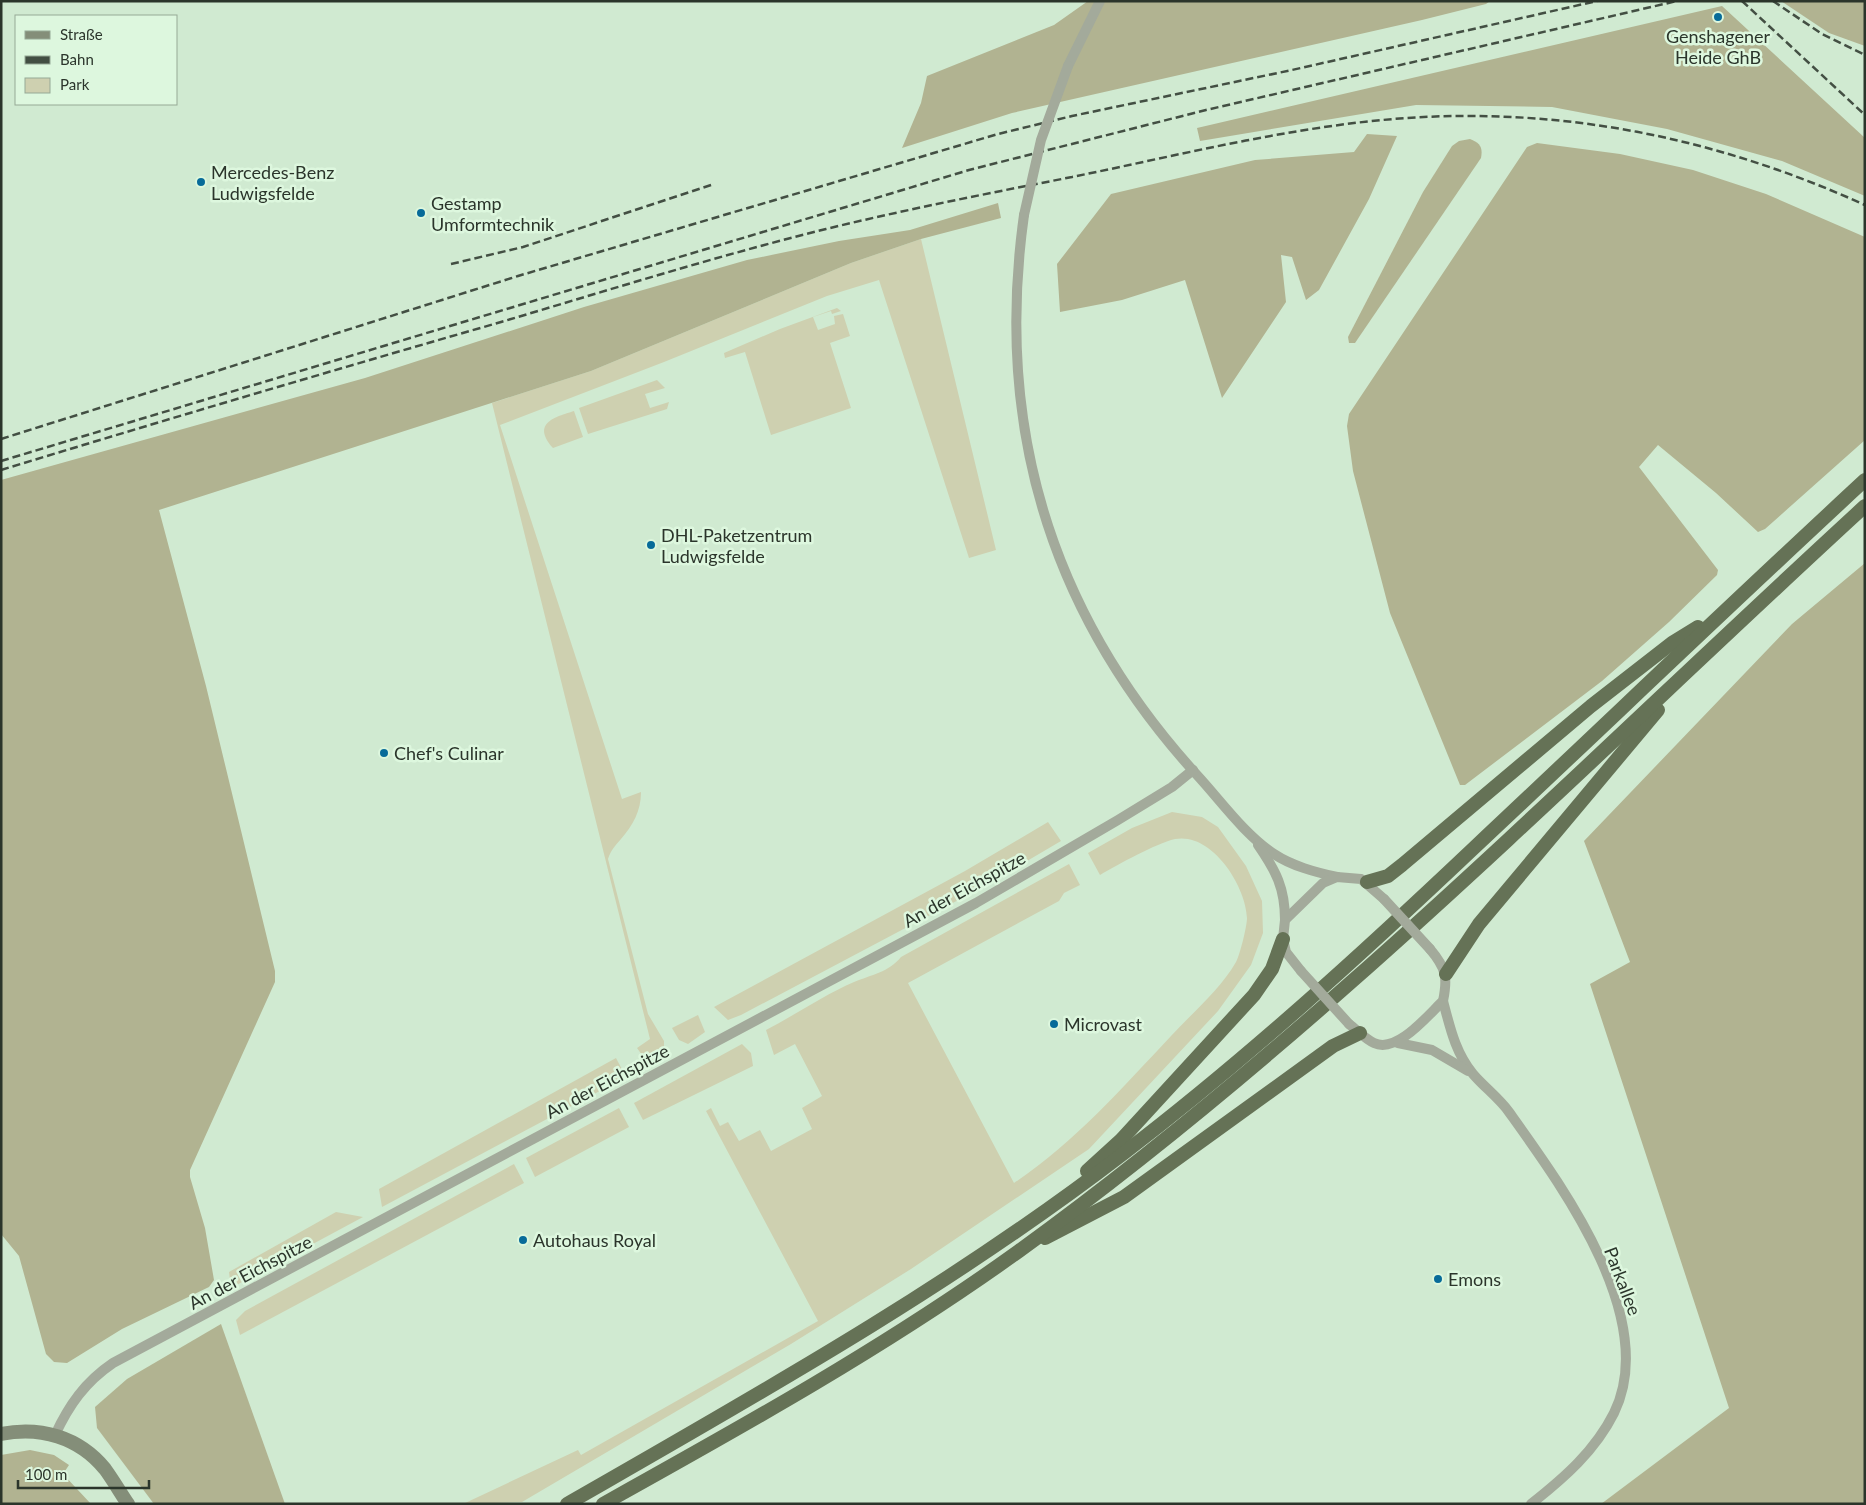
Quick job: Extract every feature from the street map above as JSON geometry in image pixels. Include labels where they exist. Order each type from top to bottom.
[{"type":"highway","points":[[565,1504],[854,1337],[941,1281],[1120,1156],[1288,1019],[1562,765],[1718,615],[1865,480]]},
{"type":"highway","points":[[605,1504],[842,1366],[930,1311],[1020,1250],[1132,1166],[1260,1062],[1379,958],[1865,506]]},
{"type":"highway","points":[[1367,882],[1388,876],[1590,706],[1672,643],[1718,615]]},
{"type":"highway","points":[[1446,974],[1479,924],[1708,652]]},
{"type":"highway","points":[[1031,1219],[1121,1140],[1254,995],[1272,969],[1283,938]]},
{"type":"highway","points":[[1020,1250],[1085,1219],[1124,1197],[1334,1046],[1360,1033]]},
{"type":"main road","points":[[1,1434],[27,1431],[55,1435],[74,1444],[92,1456],[105,1469],[126,1501]]},
{"type":"street","points":[[1100,1],[1068,66],[1041,140],[1024,215],[1016,286],[1017,368],[1026,442],[1045,519],[1073,593],[1105,654],[1138,704],[1193,770],[1252,836],[1274,854],[1309,870],[1367,882],[1440,961],[1446,974],[1443,1001],[1453,1040],[1473,1073]]},
{"type":"street","name":"An der Eichspitze","points":[[55,1435],[76,1395],[89,1381],[113,1363],[976,903],[1172,787],[1193,770]]},
{"type":"street","points":[[1252,836],[1279,880],[1285,901],[1283,938],[1286,952],[1349,1024],[1373,1043],[1382,1045],[1398,1043],[1432,1050],[1473,1073]]},
{"type":"street","points":[[1285,920],[1323,883],[1337,877]]},
{"type":"street","points":[[1398,1043],[1443,1001]]},
{"type":"street","name":"Parkallee","points":[[1473,1073],[1507,1108],[1579,1218],[1610,1283],[1623,1322],[1626,1358],[1623,1385],[1615,1411],[1601,1436],[1586,1455],[1560,1481],[1531,1504]]},
{"type":"green space","points":[[1088,1],[1490,1],[1486,4],[1422,20],[1012,113],[902,148],[921,103],[927,76],[1054,25]]},
{"type":"green space","points":[[1781,1],[1865,1],[1865,46],[1829,33]]},
{"type":"green space","points":[[1722,6],[1865,138],[1865,196],[1782,161],[1667,129],[1552,107],[1416,105],[1200,141],[1197,128]]},
{"type":"green space","points":[[1367,134],[1397,136],[1369,199],[1319,290],[1306,300],[1292,257],[1281,255],[1286,302],[1222,398],[1185,280],[1122,300],[1060,312],[1057,264],[1111,194],[1255,160],[1354,152]]},
{"type":"green space","points":[[1470,139],[1480,146],[1482,151],[1481,158],[1355,343],[1349,343],[1348,337],[1423,192],[1452,146],[1459,141]]},
{"type":"green space","points":[[1537,143],[1620,154],[1693,170],[1766,194],[1865,237],[1865,440],[1765,529],[1758,532],[1716,493],[1658,445],[1639,467],[1718,570],[1717,575],[1669,622],[1602,681],[1465,785],[1460,785],[1390,613],[1353,471],[1347,426],[1349,414],[1527,147]]},
{"type":"green space","points":[[998,203],[1001,218],[921,239],[851,263],[591,371],[159,510],[206,686],[275,971],[275,982],[190,1170],[190,1177],[205,1228],[214,1280],[209,1287],[122,1329],[67,1363],[54,1362],[46,1354],[19,1256],[1,1234],[1,480],[365,378],[584,307],[747,260],[839,241],[910,230]]},
{"type":"green space","points":[[921,239],[996,550],[969,558],[879,280],[827,296],[664,362],[500,425],[622,799],[641,792],[640,805],[636,817],[613,848],[608,859],[648,1014],[664,1041],[664,1055],[658,1062],[647,1062],[637,1048],[650,1039],[492,403],[591,371],[851,263]]},
{"type":"green space","points":[[837,308],[841,311],[832,314],[831,311],[813,317],[818,330],[835,324],[834,316],[843,314],[850,336],[830,343],[851,408],[771,435],[745,352],[725,358],[724,353],[780,329]]},
{"type":"green space","points":[[657,380],[665,388],[645,394],[650,408],[669,402],[667,409],[588,434],[579,408]]},
{"type":"green space","points":[[574,411],[583,437],[553,448],[544,433],[545,427],[553,419]]},
{"type":"green space","points":[[1865,563],[1865,1504],[1601,1504],[1729,1408],[1590,984],[1630,962],[1584,841],[1792,624]]},
{"type":"green space","points":[[1172,812],[1202,817],[1218,827],[1246,866],[1262,901],[1263,933],[1251,965],[1218,1011],[1089,1149],[911,1269],[791,1344],[522,1502],[463,1504],[578,1450],[581,1455],[818,1321],[706,1111],[711,1108],[720,1126],[728,1122],[739,1141],[760,1130],[771,1151],[812,1129],[802,1108],[822,1096],[795,1044],[774,1055],[766,1030],[843,987],[885,970],[901,957],[1069,864],[1080,885],[1064,893],[1059,901],[908,983],[1014,1183],[1057,1150],[1097,1114],[1222,982],[1236,962],[1243,940],[1247,918],[1241,891],[1234,877],[1224,864],[1214,852],[1202,844],[1189,839],[1175,839],[1147,850],[1100,875],[1088,853],[1132,828]]},
{"type":"green space","points":[[1048,822],[1061,841],[981,888],[741,1015],[728,1020],[714,1007],[965,871]]},
{"type":"green space","points":[[698,1015],[705,1032],[688,1044],[679,1040],[672,1028]]},
{"type":"green space","points":[[742,1044],[751,1053],[753,1066],[643,1120],[634,1103]]},
{"type":"green space","points":[[616,1058],[626,1077],[382,1207],[379,1189]]},
{"type":"green space","points":[[619,1108],[629,1127],[535,1177],[526,1158]]},
{"type":"green space","points":[[514,1164],[524,1183],[240,1335],[236,1320],[245,1311]]},
{"type":"green space","points":[[336,1212],[363,1217],[231,1288],[229,1272]]},
{"type":"green space","points":[[221,1324],[285,1504],[154,1504],[97,1428],[95,1407],[127,1379]]},
{"type":"green space","points":[[30,1450],[54,1455],[69,1465],[63,1474],[91,1504],[1,1504],[1,1455]]},
{"type":"railway","points":[[1,439],[518,276],[998,134],[1072,116],[1292,70],[1597,1]]},
{"type":"railway","points":[[1,461],[969,170],[1206,110],[1677,1]]},
{"type":"railway","points":[[1742,1],[1865,115]]},
{"type":"railway","points":[[1773,1],[1822,34],[1865,55]]},
{"type":"railway","points":[[1,470],[785,239],[949,202],[1217,146],[1315,128],[1364,122],[1463,116],[1567,121],[1618,128],[1668,138],[1768,166],[1817,184],[1865,205]]},
{"type":"railway","points":[[451,264],[523,247],[714,184]]},
{"type":"place","name":"Genshagener Heide GhB","points":[[1718,17]]},
{"type":"place","name":"Mercedes-Benz Ludwigsfelde","points":[[201,182]]},
{"type":"place","name":"Gestamp Umformtechnik","points":[[421,213]]},
{"type":"place","name":"DHL-Paketzentrum Ludwigsfelde","points":[[651,545]]},
{"type":"place","name":"Chef's Culinar","points":[[384,753]]},
{"type":"place","name":"Microvast","points":[[1054,1024]]},
{"type":"place","name":"Autohaus Royal","points":[[523,1240]]},
{"type":"place","name":"Emons","points":[[1438,1279]]}]
